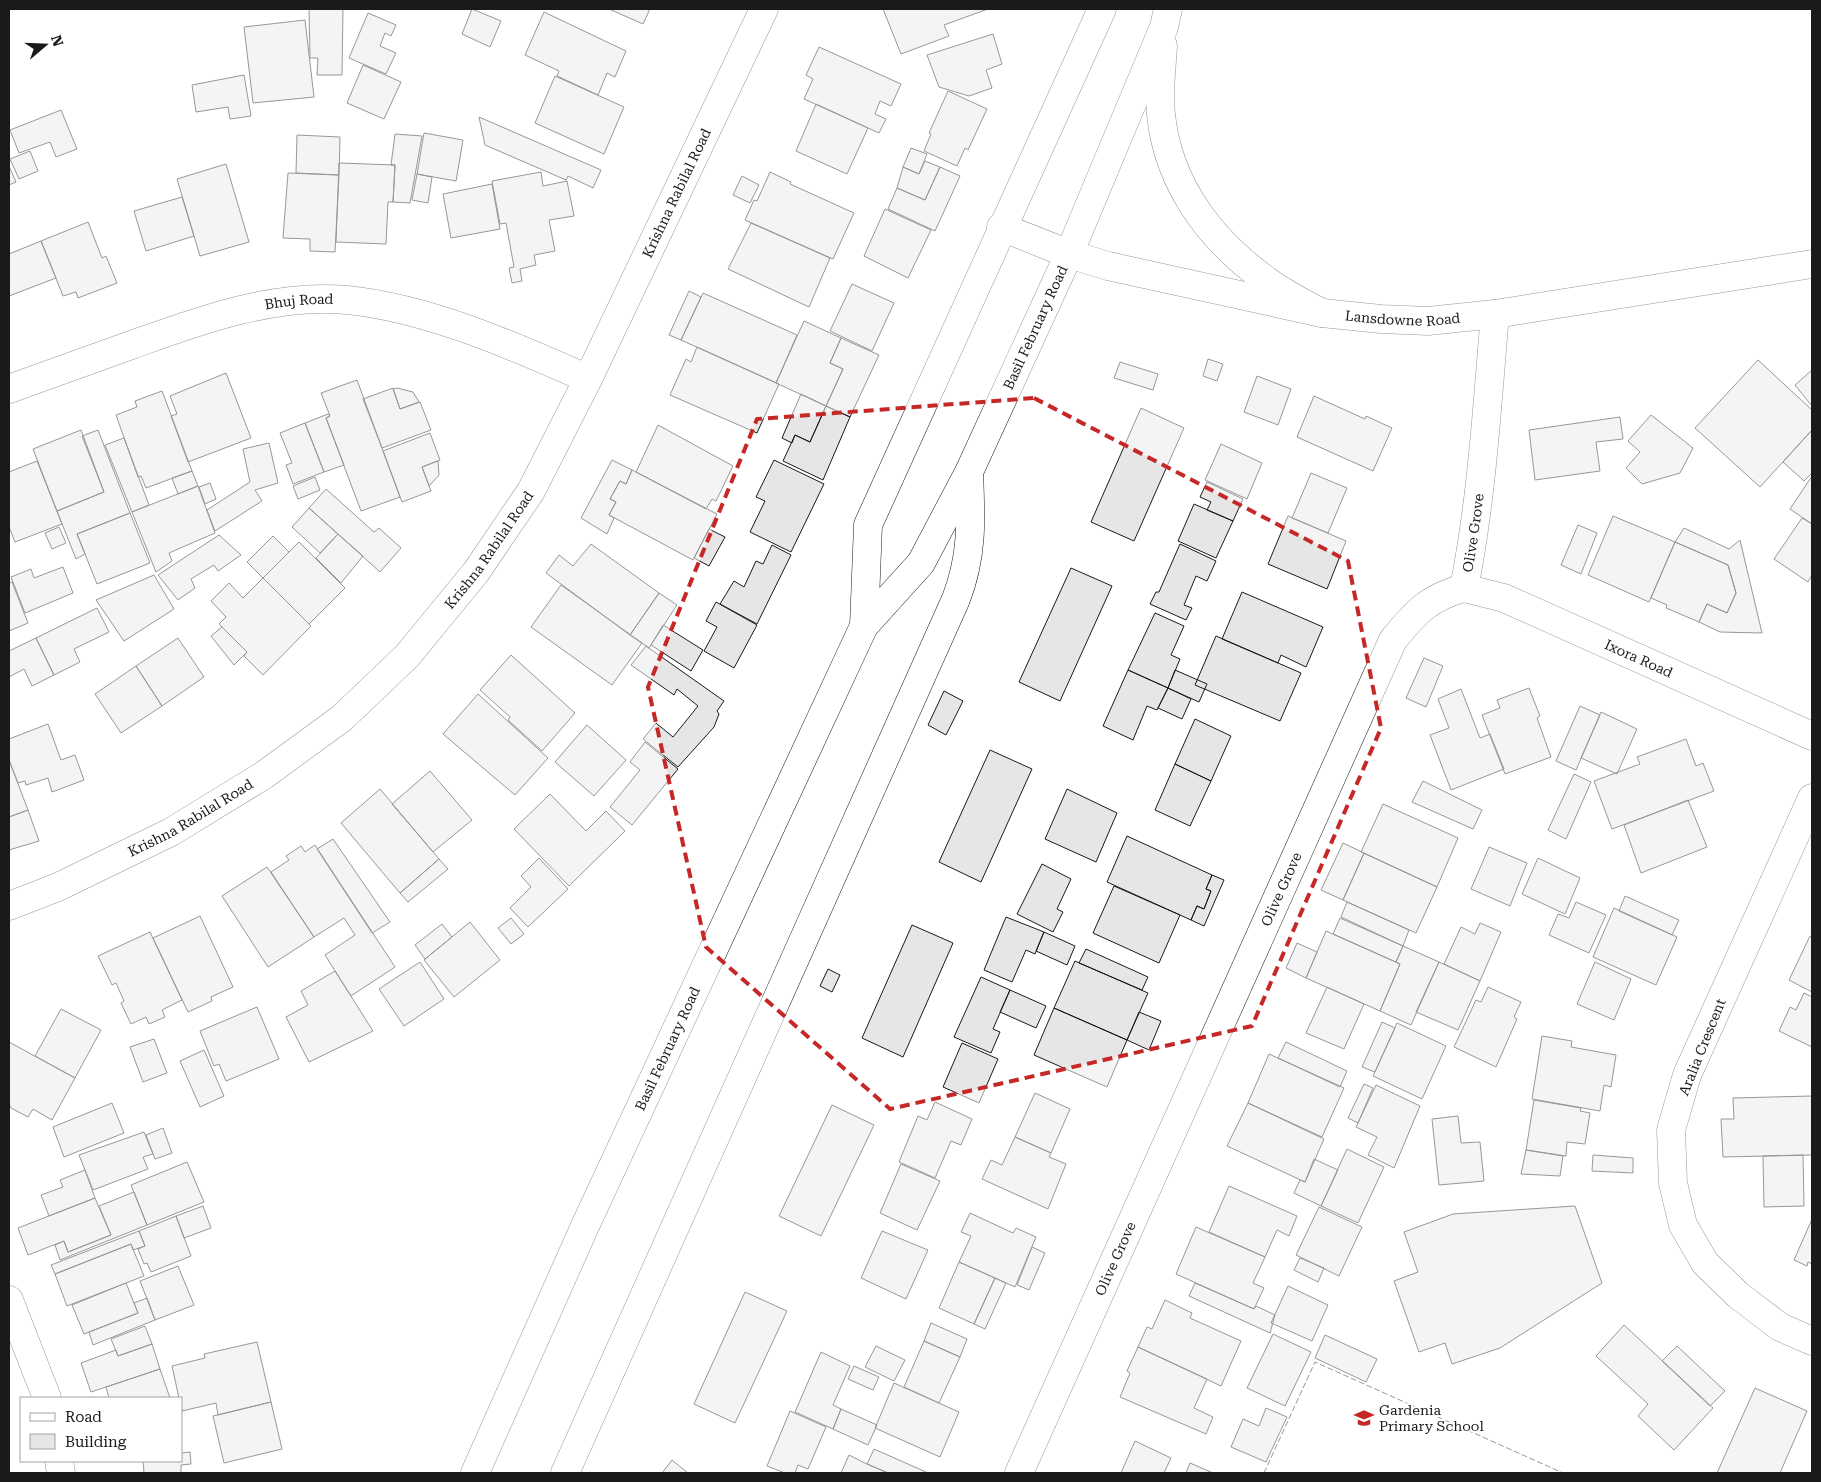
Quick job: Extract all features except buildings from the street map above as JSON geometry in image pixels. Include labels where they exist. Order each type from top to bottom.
[{"type":"street","name":"Krishna Rabilal Road","points":[[9,906],[58,887],[172,832],[264,776],[342,718],[408,656],[476,572],[531,491],[588,379],[764,9]]},
{"type":"street","name":"Basil February Road","points":[[864,626],[868,525],[1098,13]]},
{"type":"street","name":"Basil February Road","points":[[475,1473],[586,1226],[864,626],[921,563],[969,472],[1069,254],[1166,18]]},
{"type":"street","points":[[1166,18],[1160,100],[1166,140],[1175,175],[1193,208],[1212,233],[1234,255],[1267,281],[1322,314]]},
{"type":"street","name":"Lansdowne Road","points":[[1001,227],[1069,254],[1181,284],[1322,314],[1428,321],[1494,314],[1812,264]]},
{"type":"street","name":"Bhuj Road","points":[[9,389],[198,321],[276,302],[347,300],[418,314],[506,342],[588,379]]},
{"type":"street","name":"Olive Grove","points":[[1019,1473],[1393,640],[1417,610],[1444,593],[1464,588],[1474,539],[1478,503],[1494,314]]},
{"type":"street","points":[[565,1473],[956,599],[966,572],[972,529],[969,472]]},
{"type":"street","name":"Ixora Road","points":[[1464,588],[1504,598],[1812,736]]},
{"type":"street","name":"Aralia Crescent","points":[[1812,798],[1687,1075],[1672,1130],[1673,1183],[1683,1225],[1705,1263],[1738,1296],[1780,1327],[1812,1341]]},
{"type":"street","points":[[9,1300],[48,1397]]},
{"type":"highlighted area","points":[[1034,398],[1348,561],[1381,728],[1252,1026],[890,1109],[706,947],[648,687],[757,419]]},
{"type":"fence","points":[[1264,1473],[1315,1362],[1563,1473]]},
{"type":"place","name":"Gardenia Primary School","points":[[1364,1418]]}]
